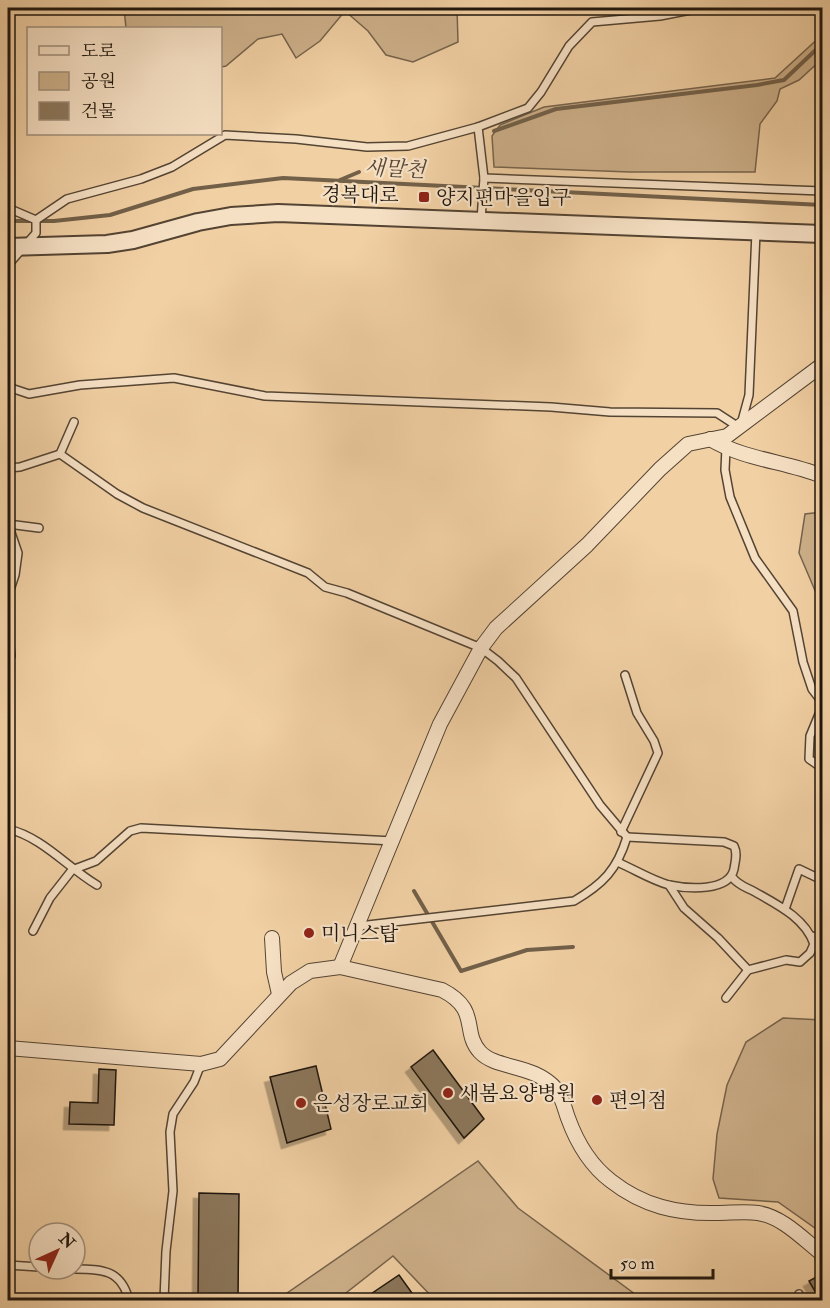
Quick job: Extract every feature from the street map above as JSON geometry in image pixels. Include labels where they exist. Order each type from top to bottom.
[{"type":"street","name":"경복대로","points":[[8,247],[107,244],[133,240],[198,222],[243,215],[278,213],[822,234]]},
{"type":"street","points":[[340,967],[359,926],[440,724],[481,648],[496,628],[587,545],[660,469],[688,444],[727,436],[822,365]]},
{"type":"street","points":[[710,439],[726,448],[822,476]]},
{"type":"street","points":[[272,938],[274,972],[279,994]]},
{"type":"street","points":[[8,1048],[201,1064],[220,1059],[279,994],[310,971],[340,967],[442,990],[454,996],[470,1018],[474,1043],[480,1052],[489,1059],[534,1071],[558,1090],[585,1157],[609,1180],[650,1205],[692,1214],[758,1213],[779,1221],[822,1254]]},
{"type":"lane","points":[[36,220],[67,199],[172,167],[225,135],[296,139],[367,147],[408,146],[478,127],[528,108],[541,92],[569,46],[592,21],[660,16],[701,8]]},
{"type":"lane","points":[[478,127],[484,178],[481,220]]},
{"type":"lane","points":[[484,178],[822,190]]},
{"type":"lane","points":[[8,208],[36,220]]},
{"type":"lane","points":[[8,265],[36,233],[36,220]]},
{"type":"lane","points":[[8,387],[29,394],[80,385],[148,378],[174,378],[265,396],[551,407],[610,412],[717,413],[740,428],[749,395],[756,232]]},
{"type":"lane","points":[[8,468],[20,467],[60,454],[74,422]]},
{"type":"lane","points":[[726,448],[724,470],[730,497],[755,558],[793,610],[803,662],[812,689],[822,702]]},
{"type":"lane","points":[[60,454],[117,494],[143,508],[308,573],[325,588],[347,593],[481,648],[516,678],[600,805],[624,835],[724,842],[734,846],[737,852],[732,877],[726,883],[698,887],[669,885],[617,862]]},
{"type":"lane","points":[[8,596],[15,575],[18,552],[8,524],[39,528]]},
{"type":"lane","points":[[8,627],[11,656]]},
{"type":"lane","points":[[359,926],[574,901],[593,890],[614,869],[624,835],[658,753],[654,741],[637,713],[625,675]]},
{"type":"lane","points":[[822,707],[810,736],[808,759],[822,768]]},
{"type":"lane","points":[[33,931],[50,898],[72,870],[96,861],[130,831],[141,828],[393,841]]},
{"type":"lane","points":[[8,829],[41,843],[72,870],[97,885]]},
{"type":"lane","points":[[785,909],[799,869],[822,880]]},
{"type":"lane","points":[[726,998],[748,970],[786,960],[800,962],[810,953],[814,944],[809,931],[785,909],[738,885],[732,877]]},
{"type":"lane","points":[[669,885],[684,908],[718,938],[748,970]]},
{"type":"lane","points":[[811,936],[822,938]]},
{"type":"lane","points":[[164,1300],[166,1251],[173,1191],[170,1132],[172,1114],[195,1082],[201,1064]]},
{"type":"lane","points":[[8,1265],[27,1266]]},
{"type":"lane","points":[[87,1269],[97,1269],[114,1275],[125,1286],[129,1300]]},
{"type":"green space","points":[[124,8],[457,8],[458,42],[413,62],[386,55],[368,31],[345,11],[320,41],[296,58],[282,34],[258,39],[226,66],[222,67],[222,27],[126,27]]},
{"type":"green space","points":[[822,35],[822,59],[799,80],[780,89],[777,101],[760,124],[755,172],[630,172],[494,167],[492,136],[500,125],[544,107],[775,78]]},
{"type":"green space","points":[[822,512],[822,607],[799,553],[805,514]]},
{"type":"green space","points":[[783,1018],[822,1020],[822,1233],[778,1202],[719,1198],[713,1179],[717,1134],[727,1085],[746,1042]]},
{"type":"green space","points":[[478,1161],[518,1208],[643,1300],[435,1300],[393,1256],[337,1300],[277,1300]]},
{"type":"building","name":"새봄요양병원","points":[[433,1050],[484,1119],[464,1138],[411,1067]]},
{"type":"building","name":"은성장로교회","points":[[316,1066],[331,1129],[287,1143],[270,1077]]},
{"type":"building","points":[[99,1069],[116,1070],[114,1125],[69,1124],[70,1102],[98,1103]]},
{"type":"building","points":[[199,1193],[239,1194],[238,1300],[198,1300]]},
{"type":"building","points":[[822,1274],[822,1300],[820,1300],[809,1281]]},
{"type":"building","points":[[399,1275],[417,1300],[362,1300]]},
{"type":"waterway","points":[[494,131],[556,109],[784,80],[822,44]]},
{"type":"waterway","points":[[340,180],[359,172]]},
{"type":"waterway","name":"새말천","points":[[8,221],[54,221],[110,215],[193,189],[283,178],[822,205]]},
{"type":"waterway","points":[[414,891],[461,971],[527,950],[573,947]]},
{"type":"place","name":"양지편마을입구","points":[[424,197]]},
{"type":"place","name":"미니스탑","points":[[309,933]]},
{"type":"place","name":"새봄요양병원","points":[[448,1093]]},
{"type":"place","name":"편의점","points":[[597,1100]]},
{"type":"place","name":"은성장로교회","points":[[301,1103]]}]
